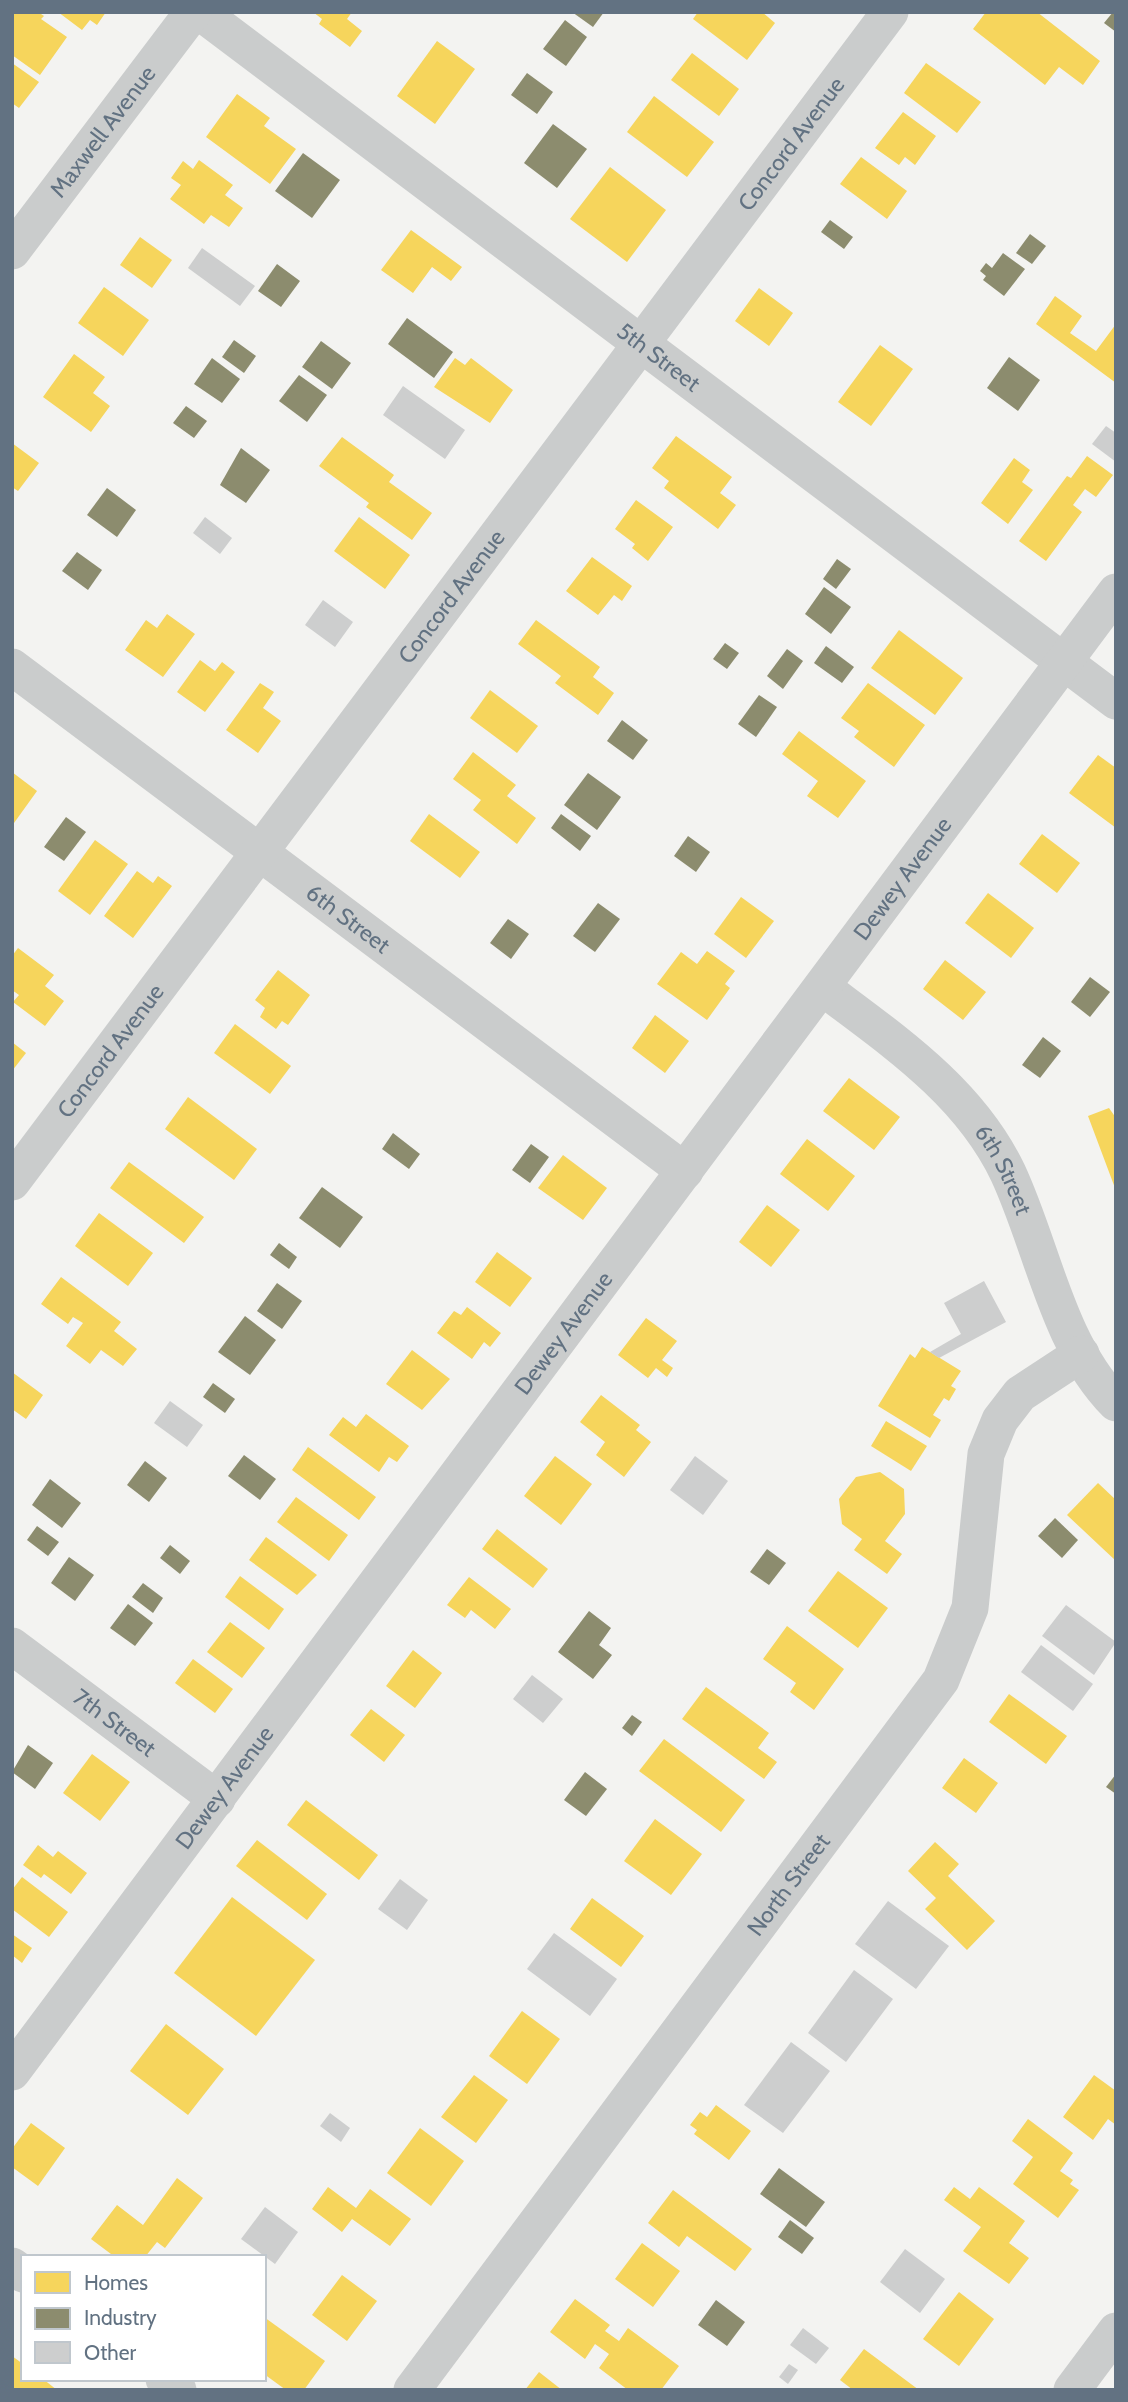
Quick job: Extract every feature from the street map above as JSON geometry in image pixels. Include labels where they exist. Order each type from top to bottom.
[{"type":"street","name":"Maxwell Avenue","points":[[12,251],[193,12]]},
{"type":"street","name":"5th Street","points":[[200,12],[1116,701]]},
{"type":"street","name":"Concord Avenue","points":[[12,1182],[890,12]]},
{"type":"street","name":"Dewey Avenue","points":[[12,2072],[1116,593]]},
{"type":"street","name":"6th Street","points":[[12,667],[685,1171]]},
{"type":"street","name":"6th Street","points":[[822,986],[929,1068],[972,1116],[1007,1172],[1070,1332],[1116,1404]]},
{"type":"street","name":"North Street","points":[[412,2390],[941,1680],[970,1608],[986,1454],[1000,1420],[1020,1394],[1082,1354]]},
{"type":"street","name":"7th Street","points":[[12,1646],[217,1798]]},
{"type":"street","points":[[1072,2390],[1116,2331]]},
{"type":"building: Homes","points":[[12,12],[38,12],[44,16],[41,19],[67,37],[40,75],[12,55]]},
{"type":"building: Homes","points":[[58,12],[106,12],[97,25],[90,20],[82,30]]},
{"type":"building: Homes","points":[[313,12],[352,12],[347,19],[362,31],[350,47],[319,24],[322,19]]},
{"type":"building: Homes","points":[[698,12],[762,12],[775,23],[747,60],[693,19]]},
{"type":"building: Homes","points":[[986,12],[1037,12],[1100,61],[1083,85],[1059,67],[1045,85],[973,29]]},
{"type":"building: Homes","points":[[437,41],[475,69],[435,124],[397,96]]},
{"type":"building: Homes","points":[[692,53],[739,89],[719,116],[671,80]]},
{"type":"building: Homes","points":[[12,63],[39,82],[19,108],[12,103]]},
{"type":"building: Homes","points":[[926,63],[981,102],[957,133],[904,93]]},
{"type":"building: Homes","points":[[237,94],[270,118],[264,126],[296,149],[270,184],[206,137]]},
{"type":"building: Homes","points":[[654,96],[714,142],[687,177],[627,132]]},
{"type":"building: Homes","points":[[903,112],[936,136],[915,165],[905,157],[899,165],[875,148]]},
{"type":"building: Homes","points":[[861,157],[907,191],[887,219],[840,184]]},
{"type":"building: Homes","points":[[199,160],[233,185],[225,195],[243,208],[229,227],[211,215],[204,224],[170,199],[181,185],[171,178],[183,161],[193,169]]},
{"type":"building: Homes","points":[[610,167],[666,210],[627,262],[570,219]]},
{"type":"building: Homes","points":[[411,230],[462,267],[451,281],[432,267],[413,293],[381,270]]},
{"type":"building: Homes","points":[[140,237],[172,260],[152,288],[120,265]]},
{"type":"building: Homes","points":[[104,287],[149,320],[123,356],[78,323]]},
{"type":"building: Homes","points":[[759,288],[793,313],[769,346],[735,321]]},
{"type":"building: Homes","points":[[1055,296],[1082,316],[1070,333],[1096,351],[1116,324],[1116,383],[1036,324]]},
{"type":"building: Homes","points":[[880,345],[913,369],[871,426],[838,402]]},
{"type":"building: Homes","points":[[74,354],[105,377],[93,393],[110,406],[91,432],[43,397]]},
{"type":"building: Homes","points":[[455,358],[465,365],[471,358],[513,390],[490,423],[434,387]]},
{"type":"building: Homes","points":[[676,436],[732,477],[720,493],[736,505],[718,529],[664,488],[669,481],[652,468]]},
{"type":"building: Homes","points":[[342,437],[394,475],[389,482],[432,513],[412,540],[366,507],[369,503],[319,466]]},
{"type":"building: Homes","points":[[12,443],[39,463],[18,491],[12,487]]},
{"type":"building: Homes","points":[[1087,456],[1113,475],[1096,497],[1085,489],[1073,505],[1082,512],[1046,561],[1019,541],[1067,476],[1071,478]]},
{"type":"building: Homes","points":[[1014,458],[1030,470],[1022,482],[1033,490],[1008,524],[981,503]]},
{"type":"building: Homes","points":[[636,500],[673,527],[648,561],[632,548],[635,544],[615,529]]},
{"type":"building: Homes","points":[[359,517],[410,555],[385,589],[334,551]]},
{"type":"building: Homes","points":[[592,557],[632,586],[622,601],[614,595],[598,615],[566,591]]},
{"type":"building: Homes","points":[[167,614],[195,634],[163,677],[125,650],[146,620],[157,628]]},
{"type":"building: Homes","points":[[536,620],[600,667],[593,677],[614,693],[598,715],[555,683],[561,676],[518,644]]},
{"type":"building: Homes","points":[[899,630],[963,678],[935,715],[871,668]]},
{"type":"building: Homes","points":[[200,660],[215,671],[222,662],[235,672],[205,712],[177,692]]},
{"type":"building: Homes","points":[[260,683],[274,692],[263,708],[281,721],[258,753],[226,730]]},
{"type":"building: Homes","points":[[868,683],[925,725],[894,767],[854,737],[859,731],[841,718]]},
{"type":"building: Homes","points":[[490,690],[538,726],[517,753],[470,718]]},
{"type":"building: Homes","points":[[799,731],[866,781],[838,818],[807,796],[818,781],[782,754]]},
{"type":"building: Homes","points":[[473,752],[516,785],[507,796],[536,818],[517,844],[473,810],[481,800],[453,779]]},
{"type":"building: Homes","points":[[1098,755],[1116,768],[1116,828],[1069,793]]},
{"type":"building: Homes","points":[[12,772],[37,791],[14,823],[12,822]]},
{"type":"building: Homes","points":[[429,814],[480,852],[460,878],[410,841]]},
{"type":"building: Homes","points":[[1042,834],[1080,863],[1057,893],[1019,864]]},
{"type":"building: Homes","points":[[95,840],[128,864],[90,915],[58,891]]},
{"type":"building: Homes","points":[[137,871],[153,883],[158,876],[172,886],[133,938],[104,916]]},
{"type":"building: Homes","points":[[988,893],[1034,928],[1011,958],[965,923]]},
{"type":"building: Homes","points":[[741,897],[774,921],[746,958],[714,934]]},
{"type":"building: Homes","points":[[18,948],[54,975],[45,986],[64,1001],[45,1026],[13,1002],[19,995],[12,990],[12,956]]},
{"type":"building: Homes","points":[[707,951],[735,971],[725,984],[730,988],[707,1020],[657,984],[681,952],[697,964]]},
{"type":"building: Homes","points":[[945,960],[986,992],[963,1020],[923,989]]},
{"type":"building: Homes","points":[[278,970],[310,995],[288,1025],[282,1021],[276,1029],[260,1017],[265,1008],[255,1000]]},
{"type":"building: Homes","points":[[655,1015],[689,1041],[665,1073],[632,1048]]},
{"type":"building: Homes","points":[[235,1024],[291,1066],[270,1094],[214,1053]]},
{"type":"building: Homes","points":[[12,1042],[26,1053],[12,1071]]},
{"type":"building: Homes","points":[[849,1078],[900,1117],[874,1150],[823,1111]]},
{"type":"building: Homes","points":[[188,1097],[257,1149],[234,1180],[165,1129]]},
{"type":"building: Homes","points":[[1109,1108],[1116,1118],[1115,1188],[1088,1116]]},
{"type":"building: Homes","points":[[807,1139],[855,1176],[828,1211],[780,1174]]},
{"type":"building: Homes","points":[[563,1155],[607,1188],[583,1220],[538,1188]]},
{"type":"building: Homes","points":[[129,1162],[204,1217],[184,1243],[110,1188]]},
{"type":"building: Homes","points":[[767,1205],[800,1230],[771,1267],[739,1242]]},
{"type":"building: Homes","points":[[99,1213],[153,1253],[128,1286],[75,1246]]},
{"type":"building: Homes","points":[[497,1252],[532,1278],[510,1307],[475,1282]]},
{"type":"building: Homes","points":[[61,1277],[121,1322],[114,1331],[137,1349],[123,1366],[101,1350],[90,1364],[66,1346],[83,1323],[73,1317],[68,1324],[41,1304]]},
{"type":"building: Homes","points":[[467,1307],[501,1333],[490,1347],[484,1342],[472,1359],[437,1333],[454,1311],[461,1315]]},
{"type":"building: Homes","points":[[646,1318],[677,1341],[662,1360],[673,1368],[667,1377],[656,1368],[648,1378],[618,1355]]},
{"type":"building: Homes","points":[[922,1347],[961,1371],[951,1386],[956,1389],[949,1401],[944,1398],[933,1415],[941,1420],[930,1438],[878,1406],[910,1354],[915,1358]]},
{"type":"building: Homes","points":[[412,1350],[450,1379],[422,1410],[386,1384]]},
{"type":"building: Homes","points":[[12,1372],[43,1395],[26,1419],[12,1409]]},
{"type":"building: Homes","points":[[601,1395],[640,1425],[636,1430],[651,1442],[624,1477],[596,1455],[605,1442],[580,1422]]},
{"type":"building: Homes","points":[[366,1414],[409,1446],[397,1462],[389,1457],[379,1472],[329,1435],[343,1417],[356,1427]]},
{"type":"building: Homes","points":[[886,1421],[927,1446],[911,1471],[871,1446]]},
{"type":"building: Homes","points":[[308,1447],[376,1497],[359,1520],[292,1470]]},
{"type":"building: Homes","points":[[555,1456],[592,1484],[561,1525],[524,1496]]},
{"type":"building: Homes","points":[[880,1472],[904,1489],[905,1514],[885,1541],[902,1554],[887,1574],[854,1550],[862,1539],[842,1524],[839,1499],[856,1477]]},
{"type":"building: Homes","points":[[1098,1483],[1116,1500],[1116,1561],[1067,1515]]},
{"type":"building: Homes","points":[[296,1497],[348,1535],[329,1561],[277,1522]]},
{"type":"building: Homes","points":[[497,1529],[548,1569],[533,1588],[482,1549]]},
{"type":"building: Homes","points":[[266,1537],[317,1575],[297,1595],[249,1560]]},
{"type":"building: Homes","points":[[838,1571],[888,1608],[858,1648],[808,1611]]},
{"type":"building: Homes","points":[[240,1576],[284,1609],[269,1630],[225,1597]]},
{"type":"building: Homes","points":[[469,1577],[511,1609],[495,1629],[471,1610],[465,1618],[447,1605]]},
{"type":"building: Homes","points":[[230,1622],[265,1648],[242,1678],[207,1652]]},
{"type":"building: Homes","points":[[787,1626],[844,1669],[814,1710],[790,1692],[796,1683],[763,1659]]},
{"type":"building: Homes","points":[[413,1650],[442,1673],[415,1708],[386,1686]]},
{"type":"building: Homes","points":[[193,1659],[233,1689],[215,1713],[175,1683]]},
{"type":"building: Homes","points":[[706,1687],[769,1733],[758,1748],[777,1762],[764,1779],[682,1719]]},
{"type":"building: Homes","points":[[1009,1694],[1067,1736],[1046,1764],[989,1722]]},
{"type":"building: Homes","points":[[371,1709],[405,1735],[384,1762],[350,1735]]},
{"type":"building: Homes","points":[[664,1739],[745,1800],[721,1832],[639,1771]]},
{"type":"building: Homes","points":[[92,1754],[130,1782],[100,1821],[63,1793]]},
{"type":"building: Homes","points":[[964,1758],[998,1783],[976,1813],[942,1788]]},
{"type":"building: Homes","points":[[306,1800],[378,1855],[359,1880],[287,1825]]},
{"type":"building: Homes","points":[[655,1819],[702,1854],[671,1895],[624,1861]]},
{"type":"building: Homes","points":[[257,1840],[327,1894],[307,1920],[236,1866]]},
{"type":"building: Homes","points":[[935,1842],[959,1864],[948,1876],[995,1921],[967,1950],[925,1909],[936,1898],[908,1871]]},
{"type":"building: Homes","points":[[38,1845],[53,1857],[58,1851],[87,1873],[71,1894],[44,1874],[41,1878],[23,1865]]},
{"type":"building: Homes","points":[[22,1877],[68,1912],[49,1937],[12,1909],[12,1890]]},
{"type":"building: Homes","points":[[232,1897],[315,1960],[256,2036],[174,1973]]},
{"type":"building: Homes","points":[[592,1898],[644,1936],[621,1967],[570,1929]]},
{"type":"building: Homes","points":[[12,1934],[32,1948],[22,1963],[12,1955]]},
{"type":"building: Homes","points":[[522,2011],[560,2039],[527,2084],[489,2056]]},
{"type":"building: Homes","points":[[166,2024],[224,2069],[188,2115],[130,2071]]},
{"type":"building: Homes","points":[[474,2075],[508,2100],[476,2143],[441,2117]]},
{"type":"building: Homes","points":[[1094,2075],[1116,2091],[1116,2125],[1108,2119],[1093,2140],[1063,2117]]},
{"type":"building: Homes","points":[[716,2105],[751,2131],[729,2160],[694,2134],[697,2130],[690,2125],[700,2112],[707,2117]]},
{"type":"building: Homes","points":[[1028,2119],[1073,2153],[1060,2171],[1073,2180],[1070,2184],[1079,2190],[1058,2218],[1013,2184],[1033,2157],[1012,2141]]},
{"type":"building: Homes","points":[[31,2123],[65,2148],[38,2186],[12,2167],[12,2149]]},
{"type":"building: Homes","points":[[420,2128],[464,2161],[431,2206],[387,2173]]},
{"type":"building: Homes","points":[[177,2178],[203,2198],[165,2248],[157,2242],[147,2255],[112,2255],[91,2239],[117,2205],[143,2225]]},
{"type":"building: Homes","points":[[328,2187],[356,2208],[370,2189],[411,2219],[390,2246],[352,2219],[342,2232],[312,2209]]},
{"type":"building: Homes","points":[[954,2187],[970,2199],[979,2187],[1025,2221],[1009,2243],[1029,2258],[1009,2284],[963,2251],[981,2227],[944,2200]]},
{"type":"building: Homes","points":[[673,2190],[752,2249],[735,2271],[687,2236],[679,2247],[648,2223]]},
{"type":"building: Homes","points":[[642,2243],[680,2271],[653,2307],[615,2279]]},
{"type":"building: Homes","points":[[342,2275],[377,2301],[347,2341],[312,2315]]},
{"type":"building: Homes","points":[[959,2292],[994,2319],[959,2366],[923,2339]]},
{"type":"building: Homes","points":[[575,2299],[610,2325],[605,2331],[619,2341],[628,2328],[679,2366],[661,2390],[628,2390],[599,2368],[609,2354],[595,2344],[585,2359],[550,2332]]},
{"type":"building: Homes","points":[[266,2318],[325,2361],[304,2390],[286,2390],[266,2375]]},
{"type":"building: Homes","points":[[864,2349],[919,2390],[853,2390],[840,2380]]},
{"type":"building: Homes","points":[[12,2356],[21,2363],[21,2381],[46,2381],[57,2390],[12,2390]]},
{"type":"building: Homes","points":[[539,2372],[562,2390],[525,2390]]},
{"type":"building: Industry","points":[[572,12],[604,12],[593,27]]},
{"type":"building: Industry","points":[[1116,12],[1116,32],[1104,23]]},
{"type":"building: Industry","points":[[565,20],[587,37],[566,66],[543,49]]},
{"type":"building: Industry","points":[[527,73],[553,92],[537,114],[511,95]]},
{"type":"building: Industry","points":[[553,124],[587,149],[557,188],[524,163]]},
{"type":"building: Industry","points":[[303,153],[340,180],[312,218],[275,191]]},
{"type":"building: Industry","points":[[830,220],[853,237],[844,249],[821,232]]},
{"type":"building: Industry","points":[[1030,234],[1046,246],[1032,264],[1016,253]]},
{"type":"building: Industry","points":[[1003,253],[1025,269],[1004,296],[983,280],[986,276],[980,271],[986,263],[992,268]]},
{"type":"building: Industry","points":[[277,264],[300,281],[281,307],[258,291]]},
{"type":"building: Industry","points":[[407,318],[453,352],[434,378],[388,344]]},
{"type":"building: Industry","points":[[234,340],[256,356],[244,373],[222,357]]},
{"type":"building: Industry","points":[[321,341],[351,363],[332,389],[302,367]]},
{"type":"building: Industry","points":[[1009,357],[1040,380],[1018,411],[987,388]]},
{"type":"building: Industry","points":[[212,358],[240,379],[222,403],[194,384]]},
{"type":"building: Industry","points":[[299,375],[327,395],[307,422],[279,401]]},
{"type":"building: Industry","points":[[186,406],[207,421],[194,438],[173,423]]},
{"type":"building: Industry","points":[[241,448],[270,470],[246,503],[220,485]]},
{"type":"building: Industry","points":[[107,488],[136,510],[117,537],[87,515]]},
{"type":"building: Industry","points":[[77,552],[102,570],[88,590],[62,571]]},
{"type":"building: Industry","points":[[837,559],[851,569],[836,589],[823,579]]},
{"type":"building: Industry","points":[[824,587],[851,607],[831,634],[805,614]]},
{"type":"building: Industry","points":[[725,643],[739,653],[727,669],[713,659]]},
{"type":"building: Industry","points":[[826,646],[854,667],[842,683],[814,663]]},
{"type":"building: Industry","points":[[787,649],[803,661],[783,689],[767,676]]},
{"type":"building: Industry","points":[[759,695],[777,707],[756,737],[738,724]]},
{"type":"building: Industry","points":[[622,720],[648,740],[633,760],[607,741]]},
{"type":"building: Industry","points":[[588,773],[621,797],[597,830],[564,805]]},
{"type":"building: Industry","points":[[561,814],[591,836],[580,851],[551,828]]},
{"type":"building: Industry","points":[[66,817],[86,832],[64,861],[44,847]]},
{"type":"building: Industry","points":[[688,836],[710,852],[696,872],[674,856]]},
{"type":"building: Industry","points":[[598,903],[620,919],[595,952],[573,936]]},
{"type":"building: Industry","points":[[508,919],[529,934],[511,959],[490,943]]},
{"type":"building: Industry","points":[[1090,977],[1110,992],[1090,1017],[1071,1002]]},
{"type":"building: Industry","points":[[1043,1037],[1061,1051],[1040,1078],[1022,1065]]},
{"type":"building: Industry","points":[[393,1133],[420,1154],[409,1169],[382,1149]]},
{"type":"building: Industry","points":[[531,1144],[549,1157],[530,1183],[512,1170]]},
{"type":"building: Industry","points":[[322,1187],[363,1217],[340,1248],[299,1218]]},
{"type":"building: Industry","points":[[279,1243],[297,1257],[289,1269],[270,1255]]},
{"type":"building: Industry","points":[[277,1283],[302,1301],[282,1329],[257,1311]]},
{"type":"building: Industry","points":[[245,1316],[276,1340],[250,1375],[218,1352]]},
{"type":"building: Industry","points":[[213,1383],[235,1399],[225,1413],[203,1397]]},
{"type":"building: Industry","points":[[244,1455],[276,1479],[260,1500],[228,1476]]},
{"type":"building: Industry","points":[[145,1461],[167,1478],[149,1502],[127,1485]]},
{"type":"building: Industry","points":[[50,1479],[81,1503],[62,1528],[32,1505]]},
{"type":"building: Industry","points":[[1055,1518],[1078,1540],[1062,1558],[1038,1536]]},
{"type":"building: Industry","points":[[37,1526],[59,1542],[48,1556],[27,1540]]},
{"type":"building: Industry","points":[[170,1545],[190,1561],[180,1574],[160,1558]]},
{"type":"building: Industry","points":[[767,1549],[786,1563],[769,1585],[750,1572]]},
{"type":"building: Industry","points":[[69,1557],[94,1575],[75,1601],[51,1583]]},
{"type":"building: Industry","points":[[143,1583],[163,1598],[153,1613],[132,1597]]},
{"type":"building: Industry","points":[[128,1604],[153,1623],[135,1646],[110,1628]]},
{"type":"building: Industry","points":[[589,1611],[611,1628],[599,1645],[612,1655],[593,1679],[558,1652]]},
{"type":"building: Industry","points":[[632,1715],[642,1722],[632,1736],[622,1728]]},
{"type":"building: Industry","points":[[28,1745],[53,1763],[35,1789],[12,1772]]},
{"type":"building: Industry","points":[[585,1772],[607,1789],[586,1816],[564,1800]]},
{"type":"building: Industry","points":[[1116,1774],[1116,1794],[1106,1787]]},
{"type":"building: Industry","points":[[779,2168],[825,2202],[806,2227],[760,2194]]},
{"type":"building: Industry","points":[[790,2220],[814,2238],[802,2254],[778,2237]]},
{"type":"building: Industry","points":[[716,2300],[745,2322],[727,2346],[698,2325]]},
{"type":"building: Other","points":[[202,248],[255,286],[240,306],[188,268]]},
{"type":"building: Other","points":[[403,386],[465,430],[445,459],[383,415]]},
{"type":"building: Other","points":[[1106,426],[1116,433],[1116,462],[1092,444]]},
{"type":"building: Other","points":[[205,517],[232,538],[220,554],[193,533]]},
{"type":"building: Other","points":[[323,600],[353,622],[335,647],[305,625]]},
{"type":"building: Other","points":[[984,1281],[1006,1322],[939,1358],[930,1352],[961,1334],[944,1303]]},
{"type":"building: Other","points":[[170,1401],[203,1425],[187,1447],[154,1423]]},
{"type":"building: Other","points":[[695,1456],[728,1481],[703,1515],[670,1490]]},
{"type":"building: Other","points":[[1066,1605],[1116,1642],[1094,1675],[1042,1636]]},
{"type":"building: Other","points":[[1041,1645],[1093,1684],[1073,1711],[1021,1672]]},
{"type":"building: Other","points":[[532,1675],[563,1699],[543,1723],[513,1699]]},
{"type":"building: Other","points":[[400,1879],[428,1900],[407,1930],[378,1909]]},
{"type":"building: Other","points":[[888,1901],[949,1946],[916,1989],[855,1944]]},
{"type":"building: Other","points":[[554,1933],[617,1979],[590,2016],[527,1969]]},
{"type":"building: Other","points":[[854,1970],[893,1999],[846,2062],[808,2033]]},
{"type":"building: Other","points":[[791,2042],[830,2071],[783,2133],[744,2105]]},
{"type":"building: Other","points":[[330,2113],[350,2128],[341,2142],[320,2126]]},
{"type":"building: Other","points":[[265,2207],[298,2232],[275,2264],[241,2239]]},
{"type":"building: Other","points":[[905,2249],[945,2279],[920,2313],[880,2282]]},
{"type":"building: Other","points":[[803,2328],[829,2348],[816,2364],[790,2345]]},
{"type":"building: Other","points":[[789,2364],[798,2370],[788,2384],[779,2377]]}]
